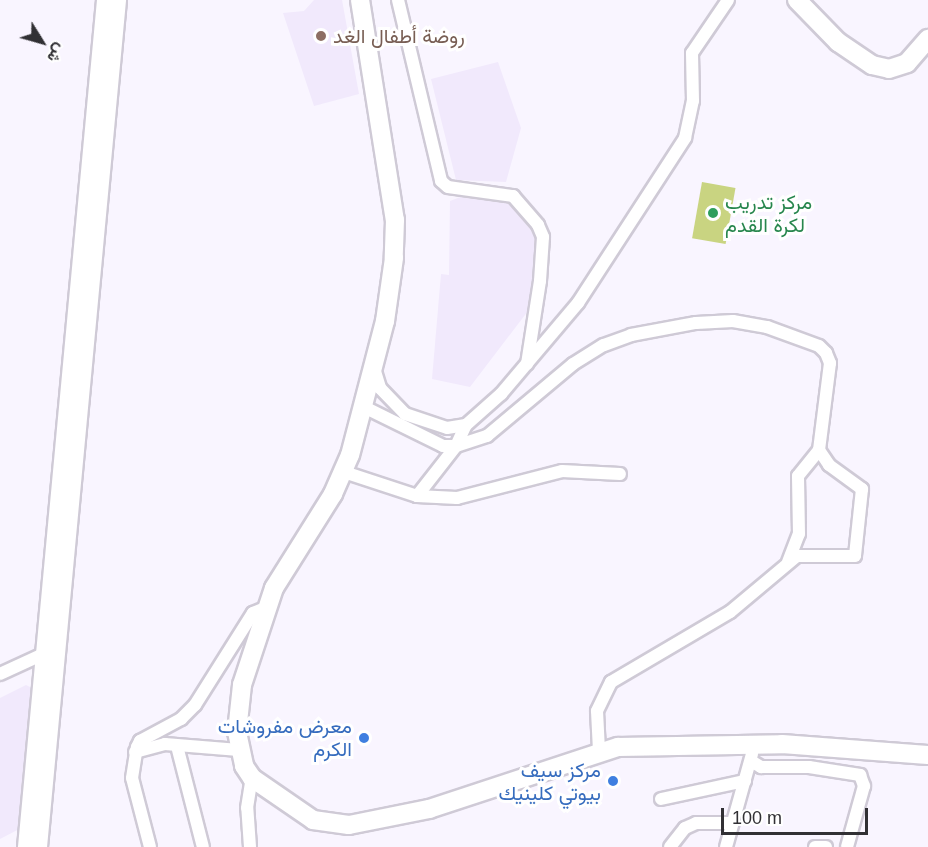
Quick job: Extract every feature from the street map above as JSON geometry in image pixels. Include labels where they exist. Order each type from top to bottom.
[{"type":"main road","points":[[360,0],[395,220],[385,321],[364,407],[344,472],[293,552],[265,608],[238,701],[239,750],[252,778],[314,820],[349,825],[429,809],[599,751],[682,743],[752,753],[928,755]]},
{"type":"main road","points":[[797,0],[838,42],[872,65],[889,69],[907,63],[928,39]]},
{"type":"street","points":[[39,847],[50,651],[105,0]]},
{"type":"street","points":[[26,847],[50,651],[118,0]]},
{"type":"street","points":[[398,0],[441,181],[448,187],[513,196],[538,225],[543,237],[539,290],[526,365]]},
{"type":"street","points":[[417,496],[456,446],[466,426],[526,365],[578,303],[685,138],[693,101],[692,53],[728,0]]},
{"type":"street","points":[[364,407],[442,446],[456,446],[487,436],[573,364],[604,345],[696,323],[733,321],[767,327],[819,346],[826,353],[830,363],[819,450],[798,476],[799,534],[788,562]]},
{"type":"street","points":[[374,367],[380,388],[405,414],[447,428],[466,426]]},
{"type":"street","points":[[599,751],[597,711],[611,682],[730,612],[788,562],[804,554],[855,556],[862,489],[830,465],[819,450]]},
{"type":"street","points":[[344,472],[417,496],[473,495],[562,471],[621,474]]},
{"type":"street","points":[[150,847],[135,797],[131,768],[140,741],[182,719],[195,705],[253,613],[265,608]]},
{"type":"street","points":[[0,674],[50,651]]},
{"type":"street","points":[[135,752],[156,745],[239,750]]},
{"type":"street","points":[[177,746],[203,847]]},
{"type":"street","points":[[726,847],[752,753]]},
{"type":"street","points":[[752,753],[761,767],[809,767],[860,775],[864,786],[847,847]]},
{"type":"street","points":[[250,847],[247,808],[252,778]]},
{"type":"street","points":[[661,799],[745,781]]},
{"type":"street","points":[[670,847],[686,828],[696,823],[732,823]]},
{"type":"street","points":[[815,847],[826,847]]},
{"type":"shaded area","points":[[314,0],[342,0],[359,94],[314,106],[283,13],[304,11]]},
{"type":"shaded area","points":[[498,62],[521,128],[506,182],[456,180],[431,79]]},
{"type":"shaded area","points":[[463,196],[507,199],[535,235],[537,244],[528,311],[470,387],[432,379],[441,274],[449,275],[450,201]]},
{"type":"shaded area","points":[[26,685],[34,689],[25,826],[0,839],[0,698]]},
{"type":"green space","name":"مركز تدريب لكرة القدم","points":[[702,182],[735,188],[726,244],[692,238]]},
{"type":"place","name":"روضة أطفال الغد","points":[[321,36]]},
{"type":"place","name":"مركز تدريب لكرة القدم","points":[[713,213]]},
{"type":"place","name":"معرض مفروشات الكرم","points":[[364,738]]},
{"type":"place","name":"مركز سيف بيوتي كلينيك","points":[[613,781]]}]
